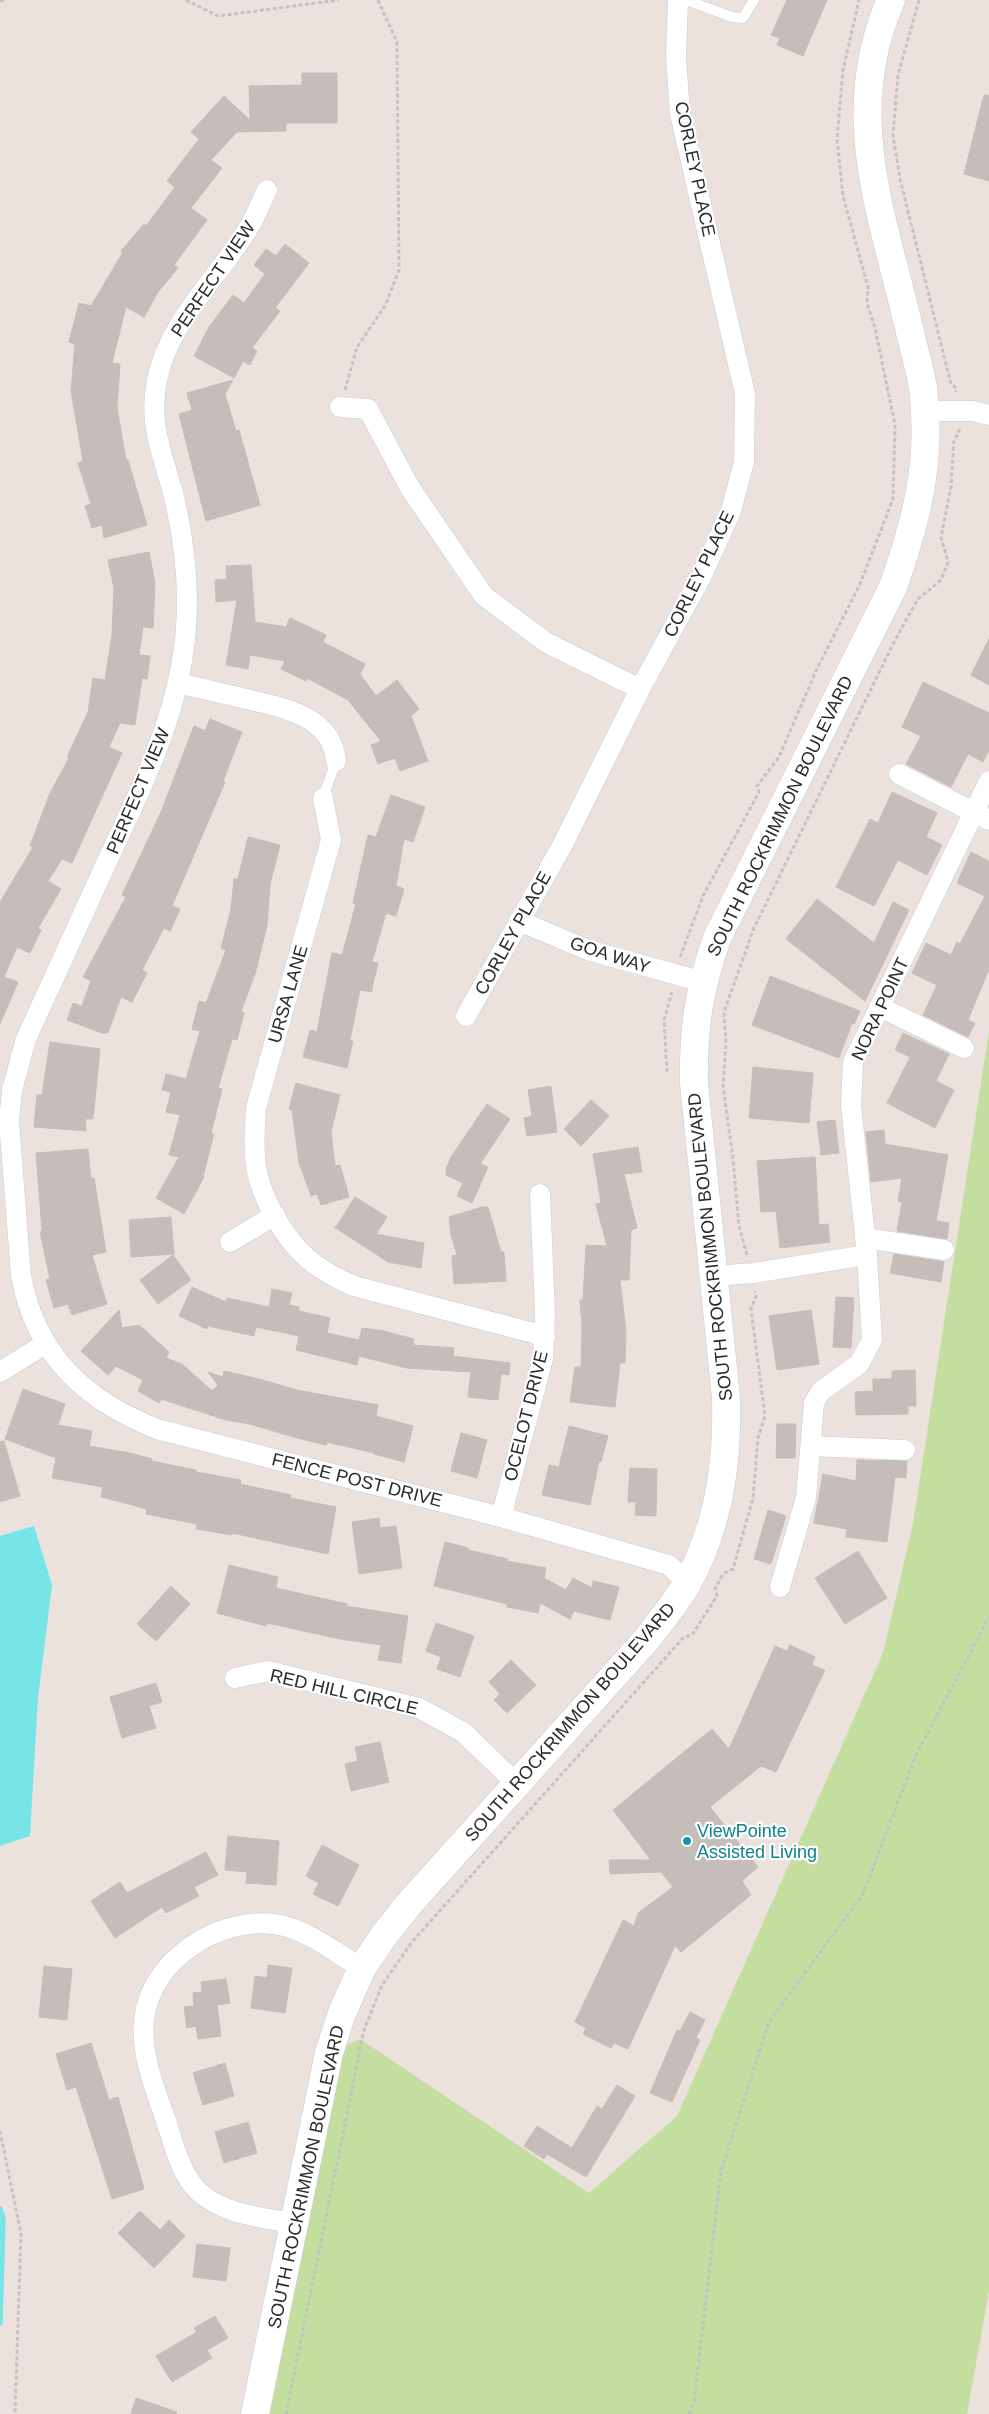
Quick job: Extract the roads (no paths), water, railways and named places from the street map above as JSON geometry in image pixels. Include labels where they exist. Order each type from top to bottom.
[{"type":"main road","name":"SOUTH ROCKRIMMON BOULEVARD","points":[[255,2414],[329,2053],[342,2013],[362,1968],[409,1904],[646,1640],[687,1584],[716,1508],[727,1437],[726,1398],[694,1083],[695,1025],[702,982],[718,938],[892,587],[911,538],[923,482],[926,434],[922,386],[905,309],[878,208],[870,167],[867,134],[872,66],[879,36],[891,0]]},
{"type":"street","name":"CORLEY PLACE","points":[[466,1016],[562,846],[640,689],[700,579],[730,512],[744,462],[745,394],[680,114],[676,56],[678,0]]},
{"type":"street","name":"PERFECT VIEW","points":[[45,1344],[32,1320],[21,1276],[4,1121],[26,1039],[160,746],[178,683],[186,639],[186,565],[173,495],[161,458],[156,433],[154,406],[157,380],[164,354],[180,322],[250,227],[267,190]]},
{"type":"street","points":[[340,407],[368,409],[410,488],[484,596],[547,643],[640,689]]},
{"type":"street","points":[[925,411],[973,411],[989,415]]},
{"type":"street","points":[[178,683],[292,710],[316,724],[328,736],[336,753],[335,767]]},
{"type":"street","points":[[899,774],[981,816]]},
{"type":"street","name":"NORA POINT","points":[[780,1587],[806,1498],[814,1403],[821,1391],[859,1364],[872,1340],[866,1246],[850,1085],[854,1062],[880,1007],[981,816],[989,781]]},
{"type":"street","name":"URSA LANE","points":[[323,798],[331,840],[256,1108],[254,1137],[256,1167],[264,1192],[290,1240],[308,1259],[330,1275],[354,1286],[545,1336]]},
{"type":"street","name":"GOA WAY","points":[[520,921],[588,950],[702,982]]},
{"type":"street","points":[[880,1007],[964,1048]]},
{"type":"street","name":"OCELOT DRIVE","points":[[501,1517],[543,1358],[545,1336],[540,1194]]},
{"type":"street","points":[[230,1242],[275,1215]]},
{"type":"street","points":[[714,1276],[754,1273],[866,1246],[944,1250]]},
{"type":"street","points":[[0,1372],[45,1344]]},
{"type":"street","name":"FENCE POST DRIVE","points":[[45,1344],[78,1382],[100,1400],[126,1417],[157,1429],[501,1517],[669,1565],[687,1584]]},
{"type":"street","points":[[811,1446],[905,1450]]},
{"type":"street","name":"RED HILL CIRCLE","points":[[235,1678],[268,1671],[419,1708],[463,1732],[518,1784]]},
{"type":"street","points":[[293,2223],[236,2213],[216,2204],[198,2190],[186,2174],[147,2067],[141,1994],[182,1953],[212,1935],[227,1929],[250,1924],[275,1924],[300,1932],[362,1968]]},
{"type":"lane","points":[[686,0],[732,17],[742,18],[754,0]]},
{"type":"lane","name":"URSA LANE","points":[[323,798],[335,767]]},
{"type":"water","points":[[34,1526],[52,1585],[38,1698],[30,1836],[0,1846],[0,1536]]},
{"type":"waterway","points":[[0,2209],[3,2219],[0,2323]]},
{"type":"place","name":"ViewPointe Assisted Living","points":[[687,1841]]}]
